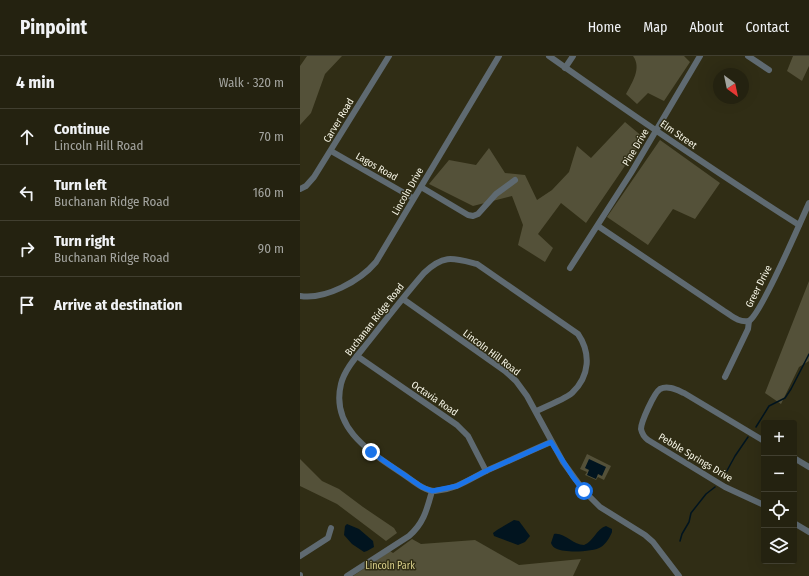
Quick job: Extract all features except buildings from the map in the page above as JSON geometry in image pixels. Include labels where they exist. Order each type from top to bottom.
[{"type":"street","name":"Carver Road","points":[[300,189],[312,180],[389,56]]},
{"type":"street","name":"Lincoln Drive","points":[[300,296],[308,297],[328,293],[350,283],[366,273],[379,257],[499,56]]},
{"type":"street","name":"Elm Street","points":[[548,56],[740,188],[799,225]]},
{"type":"street","points":[[565,68],[573,56]]},
{"type":"street","name":"Pine Drive","points":[[570,268],[598,226],[700,56]]},
{"type":"street","points":[[748,56],[769,70]]},
{"type":"street","name":"Lagos Road","points":[[331,151],[414,198]]},
{"type":"street","points":[[421,186],[468,215],[473,216],[478,214],[496,194],[515,180]]},
{"type":"street","name":"Greer Drive","points":[[725,377],[748,329],[749,321],[755,316],[761,305],[809,203]]},
{"type":"street","points":[[598,226],[724,312],[740,321],[749,321]]},
{"type":"street","name":"Buchanan Ridge Road","points":[[432,491],[422,487],[371,452],[354,437],[342,416],[340,401],[341,384],[346,371],[402,299],[434,263],[448,259],[462,260],[477,264],[578,334],[584,342],[587,356],[587,369],[580,382],[572,393],[536,411]]},
{"type":"street","name":"Lincoln Hill Road","points":[[402,299],[516,381],[528,396],[551,442],[573,477],[584,491],[600,507],[645,534],[679,576]]},
{"type":"street","name":"Octavia Road","points":[[357,356],[457,425],[468,436],[486,471]]},
{"type":"street","name":"Pebble Springs Drive","points":[[761,439],[684,393],[672,388],[664,388],[658,391],[642,424],[642,434],[648,440],[726,487],[761,504]]},
{"type":"street","points":[[347,576],[416,530],[427,513],[432,491],[457,486],[486,471],[551,442]]},
{"type":"street","points":[[797,460],[809,467]]},
{"type":"street","points":[[797,525],[809,532]]},
{"type":"street","points":[[300,556],[328,538],[331,528]]},
{"type":"green space","points":[[307,56],[342,56],[325,74],[311,113],[300,125],[300,66]]},
{"type":"green space","points":[[633,56],[684,56],[690,62],[664,101],[648,93],[637,104],[626,94],[635,75],[637,65]]},
{"type":"green space","points":[[793,56],[809,56],[809,66],[802,81],[787,71]]},
{"type":"green space","points":[[625,122],[644,138],[586,223],[561,203],[538,234],[553,248],[545,262],[518,245],[523,225],[512,196],[473,206],[429,184],[449,160],[476,165],[489,148],[505,173],[525,175],[537,200],[552,190],[569,172],[577,146],[591,158]]},
{"type":"green space","points":[[660,140],[720,183],[695,219],[673,209],[648,245],[607,217]]},
{"type":"green space","points":[[809,281],[809,361],[799,367],[781,404],[765,393]]},
{"type":"green space","points":[[587,454],[611,466],[604,480],[598,477],[596,480],[585,475],[587,472],[580,469]]},
{"type":"green space","points":[[300,459],[322,481],[339,489],[394,528],[397,533],[386,541],[337,504],[300,486]]},
{"type":"green space","name":"Lincoln Park","points":[[412,539],[421,544],[475,540],[519,565],[581,559],[573,576],[353,576],[390,551],[393,553]]},
{"type":"water","points":[[589,459],[606,467],[602,476],[598,474],[596,479],[587,475],[589,470],[585,468]]},
{"type":"water","points":[[514,520],[519,521],[530,536],[525,542],[518,545],[494,536],[493,533]]},
{"type":"water","points":[[347,524],[359,529],[373,541],[374,547],[364,552],[352,544],[344,535],[345,526]]},
{"type":"water","points":[[606,526],[612,529],[612,532],[605,544],[597,549],[586,551],[566,551],[555,548],[551,543],[554,534],[558,534],[576,543],[584,545]]},
{"type":"waterway","points":[[756,427],[769,406],[785,398],[809,354]]},
{"type":"waterway","points":[[723,478],[735,456],[748,437]]},
{"type":"waterway","points":[[680,541],[689,522],[691,513],[706,494],[715,487]]},
{"type":"route","points":[[371,452],[422,487],[432,491],[457,486],[486,471],[551,442],[573,477],[584,491]]}]
